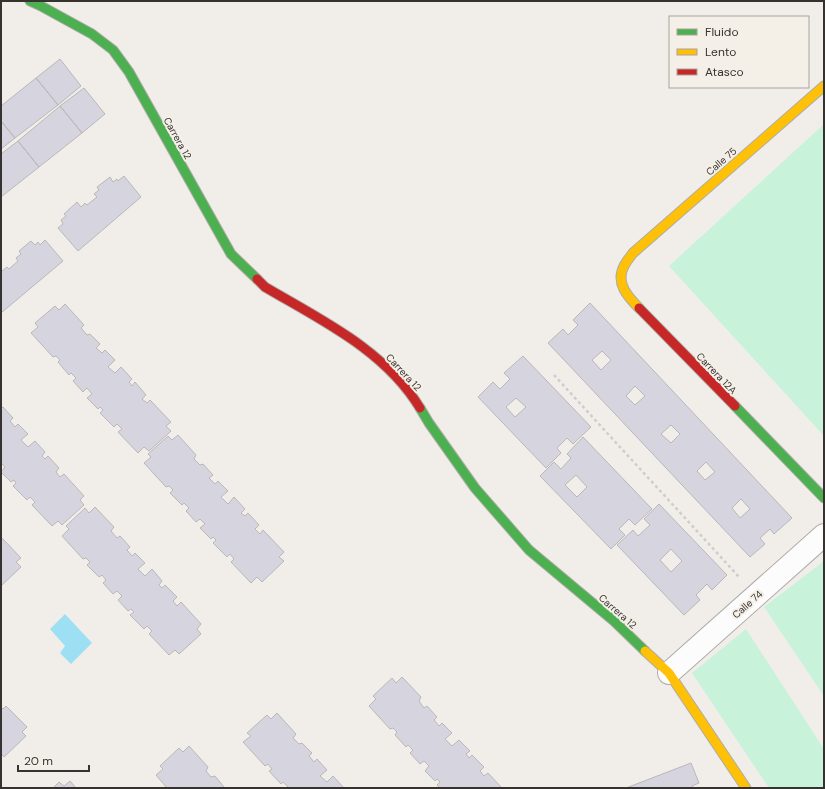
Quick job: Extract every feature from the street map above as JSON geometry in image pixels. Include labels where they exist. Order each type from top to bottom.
[{"type":"main road","name":"Carrera 12","points":[[38,3],[92,34],[113,50],[129,72],[231,254],[265,287],[343,332],[382,362],[412,395],[429,423],[475,488],[529,550],[614,621],[669,673],[746,788]]},
{"type":"main road","name":"Calle 75","points":[[633,253],[824,86]]},
{"type":"main road","name":"Carrera 12A","points":[[633,253],[623,267],[620,279],[625,292],[824,498]]},
{"type":"street","name":"Calle 74","points":[[669,673],[824,535]]},
{"type":"path","points":[[554,375],[756,596]]},
{"type":"green space","points":[[824,124],[824,436],[669,266]]},
{"type":"green space","points":[[824,561],[824,696],[764,607]]},
{"type":"green space","points":[[746,629],[824,749],[824,788],[769,788],[692,673]]},
{"type":"water","points":[[65,614],[92,643],[71,664],[60,653],[65,646],[50,629]]},
{"type":"building","points":[[60,59],[81,86],[58,105],[36,78]]},
{"type":"building","points":[[36,78],[58,105],[15,138],[1,121],[1,106]]},
{"type":"building","points":[[84,88],[105,114],[82,133],[60,106]]},
{"type":"building","points":[[60,106],[82,133],[39,167],[18,141]]},
{"type":"building","points":[[1,121],[15,138],[1,149]]},
{"type":"building","points":[[18,141],[39,167],[1,197],[1,154]]},
{"type":"building","points":[[124,176],[141,197],[78,251],[58,228],[63,224],[61,220],[66,216],[64,214],[77,202],[81,207],[85,203],[87,205],[97,197],[94,194],[99,190],[97,187],[110,177],[113,182],[117,179],[118,181]]},
{"type":"building","points":[[45,240],[63,261],[1,313],[1,269],[2,271],[7,267],[9,269],[18,261],[16,258],[21,254],[19,251],[31,241],[35,245],[38,242],[40,245]]},
{"type":"building","points":[[590,303],[792,518],[774,534],[770,529],[760,538],[765,544],[750,557],[548,343],[563,329],[568,335],[578,325],[573,320]],"holes":[[[602,351],[611,360],[601,370],[592,360]],[[635,386],[645,396],[635,405],[626,396]],[[671,425],[680,434],[671,443],[661,434]],[[706,462],[715,472],[705,480],[697,471]],[[741,499],[750,509],[740,518],[732,508]]]},
{"type":"building","points":[[65,304],[84,325],[81,328],[87,335],[90,334],[100,344],[96,348],[102,353],[105,350],[115,360],[108,367],[115,373],[121,367],[132,379],[129,382],[132,386],[135,382],[146,395],[142,399],[147,403],[150,400],[171,422],[166,426],[171,431],[149,451],[144,447],[138,453],[118,432],[122,429],[117,424],[114,427],[100,413],[103,410],[100,407],[98,409],[87,398],[92,394],[87,388],[83,392],[73,381],[76,378],[71,373],[69,375],[58,362],[60,360],[56,356],[53,357],[31,333],[38,327],[35,323],[55,306],[59,310]]},
{"type":"building","points":[[523,356],[591,427],[573,444],[567,438],[557,448],[561,453],[546,468],[478,397],[493,382],[500,389],[510,379],[504,373]],"holes":[[[516,398],[526,407],[515,417],[506,407]]]},
{"type":"building","points":[[3,407],[13,418],[10,421],[15,427],[18,424],[28,434],[21,440],[28,447],[35,441],[45,452],[42,456],[45,459],[48,456],[59,468],[56,472],[60,477],[64,474],[84,496],[80,500],[84,505],[62,525],[58,521],[52,526],[32,505],[35,502],[30,497],[27,500],[13,486],[16,483],[14,480],[11,482],[1,472],[5,467],[1,463],[1,408]]},
{"type":"building","points":[[178,435],[196,455],[194,459],[200,465],[203,464],[213,475],[209,478],[215,484],[218,481],[228,491],[221,497],[228,504],[234,497],[245,509],[241,513],[245,516],[248,513],[259,525],[255,529],[260,534],[263,530],[284,552],[279,557],[284,561],[262,582],[257,577],[251,583],[231,562],[234,559],[230,554],[227,557],[213,543],[216,540],[213,537],[211,539],[200,528],[205,524],[200,519],[196,522],[186,511],[189,508],[184,503],[182,505],[170,493],[173,490],[169,486],[166,487],[144,463],[151,457],[148,454],[168,436],[172,440]]},
{"type":"building","points":[[583,437],[652,509],[635,525],[629,519],[619,529],[625,535],[611,549],[540,476],[554,462],[561,469],[571,458],[567,454]],"holes":[[[576,475],[587,487],[577,497],[565,485]]]},
{"type":"building","points":[[659,504],[727,575],[712,590],[707,584],[696,595],[700,600],[684,615],[617,545],[633,530],[638,536],[650,525],[644,519]],"holes":[[[671,549],[682,561],[671,572],[660,560]]]},
{"type":"building","points":[[95,507],[114,527],[111,531],[117,538],[120,536],[130,547],[127,550],[132,556],[135,553],[145,563],[138,569],[145,576],[152,569],[162,581],[159,585],[162,588],[165,585],[177,597],[173,601],[177,606],[181,602],[201,624],[197,629],[201,634],[179,654],[175,650],[169,655],[149,634],[152,631],[147,626],[144,629],[130,615],[134,612],[131,609],[128,611],[118,600],[122,596],[117,591],[113,594],[103,583],[106,580],[102,575],[99,577],[87,565],[90,562],[86,558],[83,559],[62,536],[69,529],[66,526],[85,508],[89,513]]},
{"type":"building","points":[[1,537],[21,558],[16,562],[21,567],[1,586]]},
{"type":"building","points":[[402,677],[421,697],[419,701],[424,708],[427,706],[437,717],[434,720],[439,726],[442,723],[452,733],[445,739],[452,746],[459,740],[470,751],[466,754],[469,758],[472,755],[484,767],[480,771],[484,776],[488,773],[502,788],[440,788],[437,785],[440,782],[437,779],[435,781],[425,771],[429,766],[424,761],[420,764],[410,753],[413,750],[408,745],[406,747],[395,735],[397,732],[393,728],[390,729],[369,706],[376,699],[373,696],[392,678],[396,683]]},
{"type":"building","points":[[6,706],[27,727],[22,732],[26,736],[4,757],[1,753],[1,707],[3,709]]},
{"type":"building","points":[[277,713],[296,734],[293,738],[299,744],[302,743],[312,753],[309,756],[314,762],[317,759],[327,770],[320,776],[327,782],[333,776],[344,788],[287,788],[288,787],[283,782],[281,784],[269,771],[272,769],[268,764],[265,766],[243,742],[251,736],[247,733],[267,715],[271,719]]},
{"type":"building","points":[[189,746],[208,767],[206,771],[211,777],[215,776],[224,787],[223,788],[167,788],[156,775],[163,769],[160,766],[179,748],[183,752]]},
{"type":"building","points":[[691,763],[699,783],[692,786],[693,788],[626,788]]},
{"type":"building","points":[[70,781],[76,788],[53,788],[59,782],[64,786]]},
{"type":"traffic: fast","points":[[30,1],[92,34],[113,50],[129,72],[231,254],[257,279]]},
{"type":"traffic: fast","points":[[735,406],[824,498]]},
{"type":"traffic: fast","points":[[420,408],[475,488],[529,550],[614,621],[645,651]]},
{"type":"traffic: slow","points":[[639,308],[627,294],[621,278],[624,266],[633,253],[824,86]]},
{"type":"traffic: slow","points":[[645,651],[669,673],[746,788]]},
{"type":"traffic: jam","points":[[257,279],[265,287],[329,324],[370,353],[389,369],[406,388],[420,408]]},
{"type":"traffic: jam","points":[[639,308],[735,406]]}]
